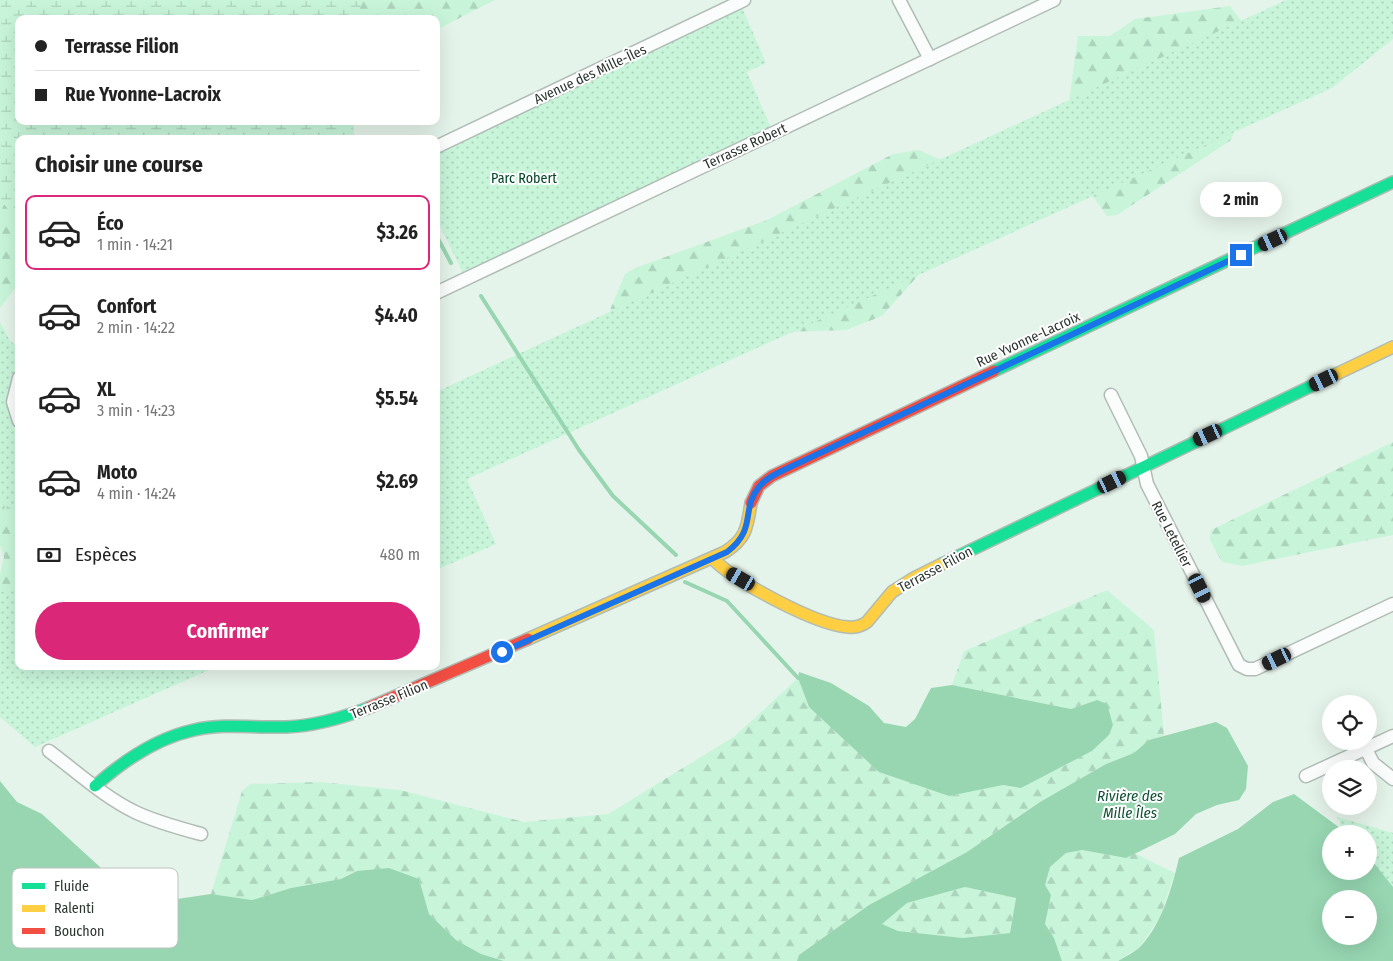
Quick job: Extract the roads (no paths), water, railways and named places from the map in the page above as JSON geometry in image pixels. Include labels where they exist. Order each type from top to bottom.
[{"type":"street","name":"Avenue des Mille-Îles","points":[[440,145],[744,0]]},
{"type":"street","points":[[899,0],[930,59]]},
{"type":"street","name":"Terrasse Robert","points":[[440,291],[1054,0]]},
{"type":"street","name":"Rue Yvonne-Lacroix","points":[[713,559],[732,548],[743,536],[748,524],[752,502],[758,488],[770,478],[786,469],[1393,182]]},
{"type":"street","name":"Terrasse Filion","points":[[95,786],[109,773],[135,756],[186,732],[208,728],[310,725],[330,722],[369,708],[713,559],[723,569],[797,610],[836,626],[860,626],[867,622],[888,595],[902,585],[1144,466],[1393,347]]},
{"type":"street","points":[[15,394],[13,402],[15,408]]},
{"type":"street","name":"Rue Letellier","points":[[1111,395],[1139,451],[1147,484],[1239,665],[1250,670],[1261,667],[1393,604]]},
{"type":"street","points":[[1377,744],[1393,736]]},
{"type":"street","points":[[49,750],[119,803],[144,816],[202,834]]},
{"type":"street","points":[[1306,776],[1364,750]]},
{"type":"street","points":[[1366,750],[1373,763],[1393,779]]},
{"type":"water","points":[[799,672],[831,683],[869,706],[884,723],[906,727],[915,719],[931,688],[952,685],[1071,709],[1097,700],[1107,704],[1113,725],[1109,735],[1092,751],[1021,788],[1003,785],[949,796],[879,772],[809,707],[798,678]]},
{"type":"water","name":"Rivière des Mille Îles","points":[[1216,722],[1227,728],[1248,766],[1246,789],[1239,800],[1217,805],[1196,814],[1175,834],[1126,858],[1082,850],[1066,853],[1050,867],[1045,885],[1051,895],[1045,924],[1054,938],[1062,961],[797,961],[799,955],[869,905],[967,852],[1040,802],[1106,764],[1134,753],[1149,740]],"holes":[[[965,887],[1016,898],[1010,933],[963,938],[898,931],[882,924],[907,903]]]},
{"type":"water","points":[[0,781],[17,802],[42,814],[101,868],[12,868],[12,948],[178,948],[178,899],[211,894],[252,900],[291,888],[341,879],[357,871],[389,868],[419,879],[429,914],[456,940],[481,954],[504,961],[0,961]]},
{"type":"water","name":"Rivière des Mille Îles","points":[[1294,794],[1336,825],[1322,825],[1322,880],[1377,880],[1377,867],[1393,887],[1393,961],[1118,961],[1141,946],[1155,927],[1169,893],[1179,858],[1238,829],[1273,802]]},
{"type":"waterway","points":[[440,242],[451,263]]},
{"type":"waterway","points":[[481,296],[579,450],[613,496],[676,555]]},
{"type":"waterway","points":[[685,582],[727,601],[798,678]]},
{"type":"park label","name":"Parc Robert","points":[[524,178]]}]
